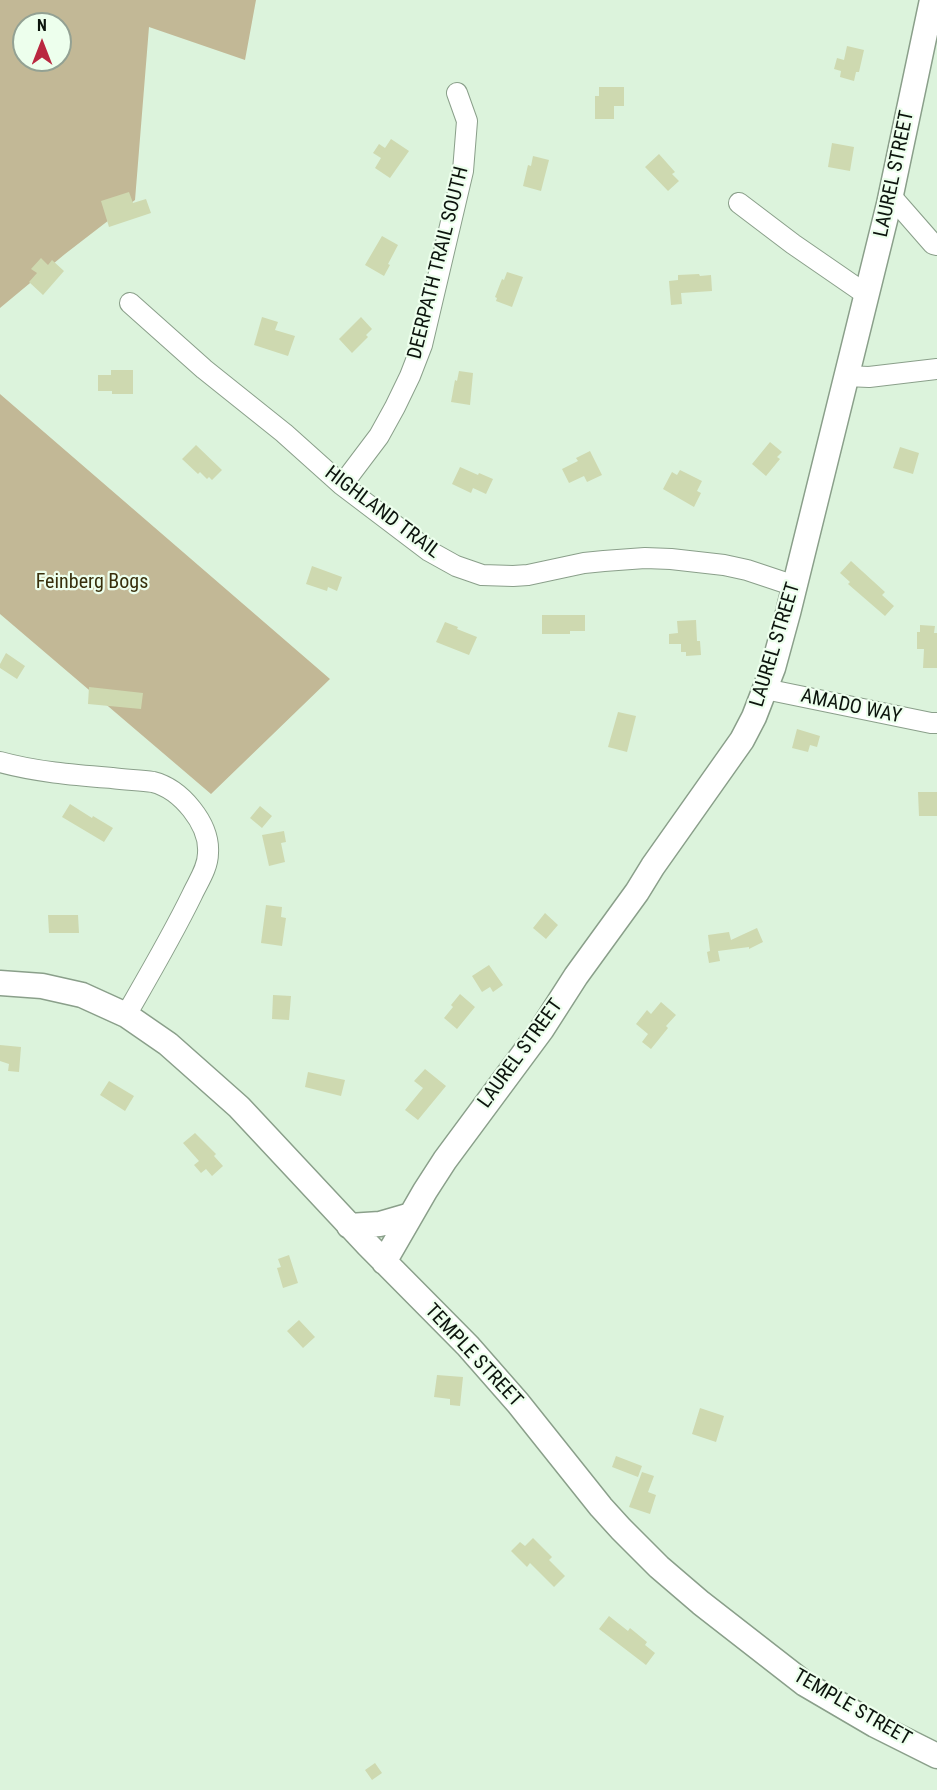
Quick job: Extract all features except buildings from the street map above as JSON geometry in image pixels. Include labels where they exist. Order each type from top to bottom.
[{"type":"main road","name":"LAUREL STREET","points":[[384,1262],[446,1160],[542,1029],[576,976],[729,760],[746,732],[765,689],[782,641],[891,196],[932,0]]},
{"type":"main road","name":"TEMPLE STREET","points":[[0,983],[42,986],[97,1001],[126,1015],[168,1044],[239,1107],[384,1262],[485,1365],[607,1514],[672,1579],[805,1684],[875,1725],[937,1756]]},
{"type":"main road","points":[[350,1226],[380,1224],[411,1215]]},
{"type":"street","name":"DEERPATH TRAIL SOUTH","points":[[342,485],[390,416],[422,345],[463,171],[467,121],[457,93]]},
{"type":"street","points":[[891,196],[937,245]]},
{"type":"street","points":[[739,202],[793,244],[867,295]]},
{"type":"street","name":"HIGHLAND TRAIL","points":[[130,303],[204,369],[284,433],[342,485],[429,551],[456,566],[482,575],[528,575],[584,563],[645,558],[671,559],[747,570],[795,586]]},
{"type":"street","points":[[846,376],[869,377],[937,369]]},
{"type":"street","name":"AMADO WAY","points":[[765,689],[937,723]]},
{"type":"street","points":[[0,762],[47,771],[154,783],[172,789],[180,796],[195,813],[201,825],[207,839],[206,865],[185,910],[126,1015]]},
{"type":"green space","points":[[0,0],[256,0],[245,60],[149,27],[135,200],[0,308]]},
{"type":"green space","name":"Feinberg Bogs","points":[[0,394],[330,679],[211,794],[0,614]]}]
